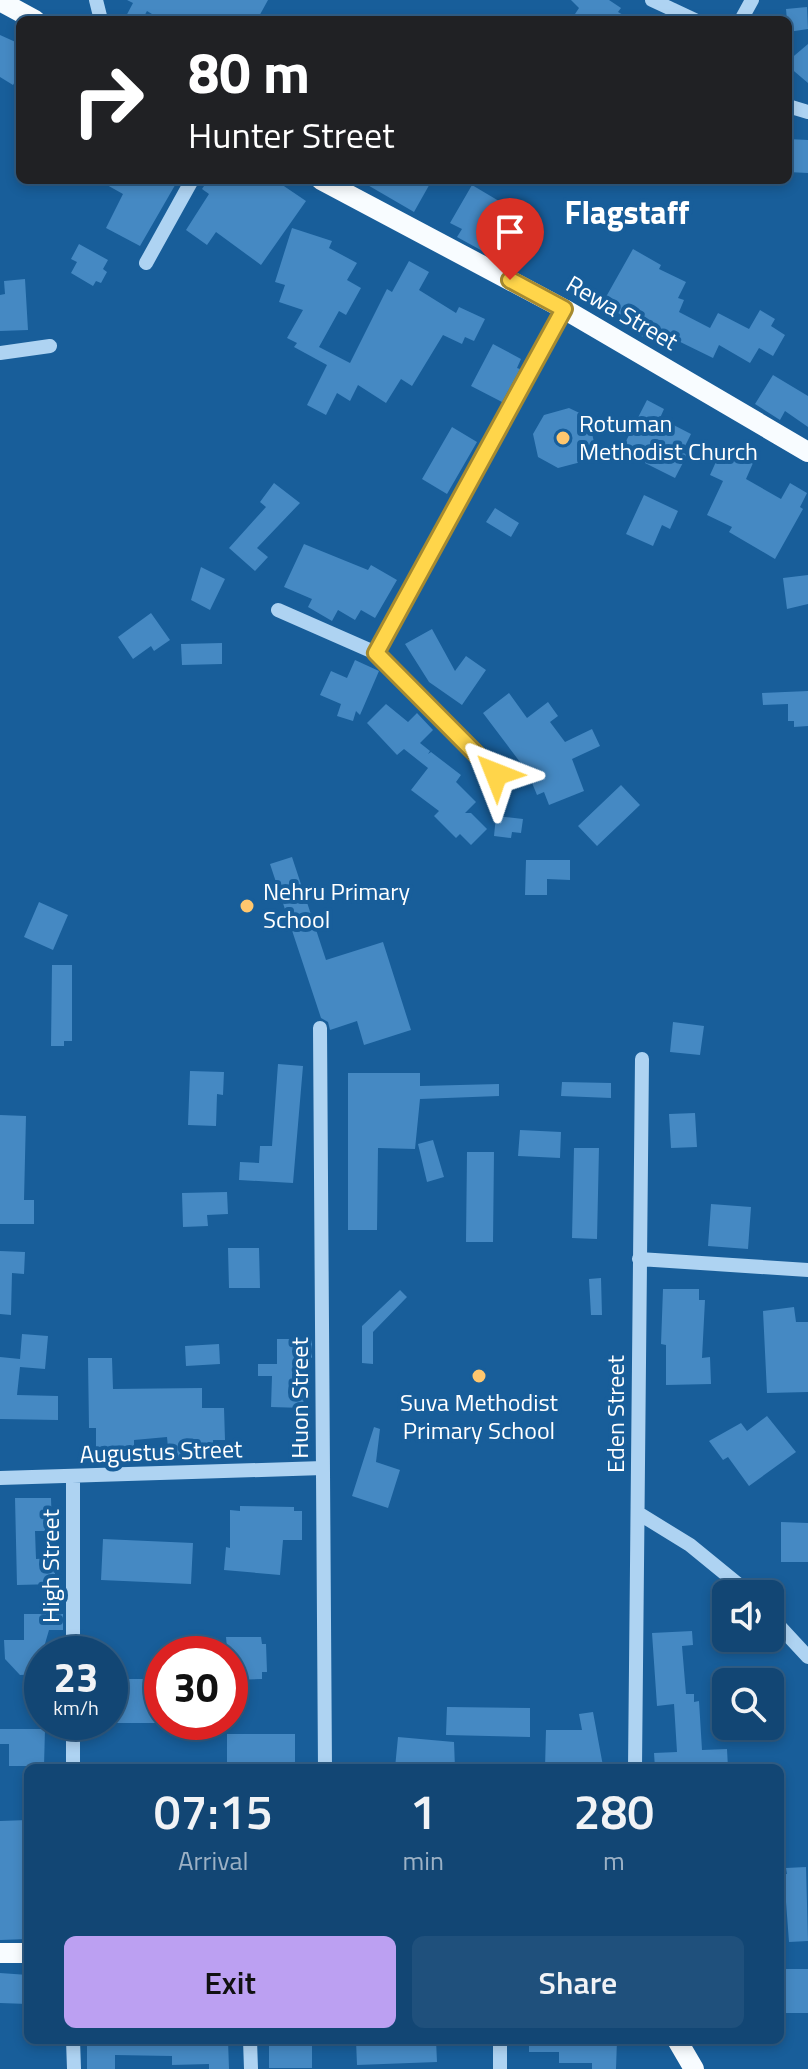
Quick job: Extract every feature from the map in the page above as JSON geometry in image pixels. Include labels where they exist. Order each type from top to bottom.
[{"type":"main road","points":[[0,1],[28,16]]},
{"type":"main road","name":"Rewa Street","points":[[329,184],[564,309],[808,452]]},
{"type":"main road","points":[[0,1953],[24,1953]]},
{"type":"main road","points":[[679,2044],[694,2069]]},
{"type":"street","points":[[652,0],[686,16]]},
{"type":"street","points":[[146,263],[190,184]]},
{"type":"street","points":[[376,653],[564,309]]},
{"type":"street","points":[[0,353],[50,346]]},
{"type":"street","points":[[278,610],[376,653],[496,774]]},
{"type":"street","name":"Huon Street","points":[[320,1028],[325,1764]]},
{"type":"street","name":"Eden Street","points":[[635,1764],[642,1059]]},
{"type":"street","points":[[639,1259],[808,1270]]},
{"type":"street","name":"Augustus Street","points":[[0,1478],[323,1468]]},
{"type":"street","name":"High Street","points":[[73,1477],[73,1636]]},
{"type":"street","points":[[638,1513],[690,1545],[733,1580]]},
{"type":"street","points":[[784,1631],[808,1657]]},
{"type":"street","points":[[73,1740],[73,1764]]},
{"type":"street","points":[[73,2044],[74,2069]]},
{"type":"street","points":[[250,2044],[251,2069]]},
{"type":"street","points":[[500,2044],[500,2069]]},
{"type":"building","points":[[127,0],[268,0],[259,16],[155,16],[147,11],[144,16],[126,16],[133,3]]},
{"type":"building","points":[[571,0],[609,0],[621,8],[618,12],[625,16],[574,16],[579,8]]},
{"type":"building","points":[[807,7],[808,29],[792,31],[792,16],[787,16],[786,9]]},
{"type":"building","points":[[0,35],[16,42],[16,80],[13,85],[0,77]]},
{"type":"building","points":[[808,44],[808,83],[792,69],[792,58]]},
{"type":"building","points":[[792,139],[808,140],[808,173],[792,172]]},
{"type":"building","points":[[105,184],[176,184],[140,246],[106,228],[123,194]]},
{"type":"building","points":[[205,184],[281,184],[306,201],[261,265],[216,232],[207,245],[186,230],[209,194],[202,189]]},
{"type":"building","points":[[366,184],[430,184],[414,212]]},
{"type":"building","points":[[472,185],[509,207],[504,214],[509,217],[488,254],[457,237],[462,229],[450,223]]},
{"type":"building","points":[[292,228],[332,241],[329,248],[357,263],[347,280],[361,288],[346,315],[339,311],[319,347],[350,363],[387,289],[392,292],[409,261],[429,272],[419,290],[456,313],[459,307],[485,319],[474,341],[465,337],[462,344],[443,335],[412,386],[401,379],[386,403],[358,385],[350,401],[337,393],[326,415],[307,405],[327,365],[294,347],[297,343],[287,338],[303,310],[279,302],[285,285],[275,282]]},
{"type":"building","points":[[79,244],[108,260],[103,269],[107,272],[101,283],[96,281],[93,286],[71,273],[77,262],[71,259]]},
{"type":"building","points":[[633,249],[661,265],[659,269],[686,282],[678,298],[684,300],[679,312],[710,328],[718,313],[749,329],[760,310],[775,319],[771,326],[785,335],[773,356],[759,348],[750,363],[719,345],[713,358],[668,336],[663,346],[639,335],[643,327],[602,304]]},
{"type":"building","points":[[25,279],[28,330],[0,331],[0,295],[5,294],[4,281]]},
{"type":"building","points":[[493,344],[521,359],[517,368],[520,369],[502,402],[471,386]]},
{"type":"building","points":[[773,375],[808,396],[808,427],[785,411],[780,420],[755,404]]},
{"type":"building","points":[[647,400],[664,409],[660,418],[691,434],[682,452],[687,455],[675,478],[645,463],[649,455],[625,443]]},
{"type":"building","name":"Rotuman Methodist Church","points":[[569,408],[588,417],[594,442],[581,462],[558,468],[538,457],[533,434],[544,415]]},
{"type":"building","points":[[452,427],[477,442],[447,494],[422,479]]},
{"type":"building","points":[[724,444],[749,456],[747,460],[753,463],[746,479],[781,499],[790,483],[807,493],[800,507],[803,509],[775,559],[729,532],[732,527],[707,515],[723,481],[710,475]]},
{"type":"building","points":[[274,483],[300,503],[257,548],[268,557],[255,571],[229,548],[266,507],[260,502]]},
{"type":"building","points":[[644,495],[678,511],[670,529],[662,525],[653,546],[626,534]]},
{"type":"building","points":[[495,508],[519,523],[511,537],[486,522]]},
{"type":"building","points":[[304,544],[368,570],[371,565],[397,580],[375,618],[361,610],[355,620],[338,610],[332,621],[308,607],[312,599],[284,587]]},
{"type":"building","points":[[201,567],[225,579],[210,610],[191,600]]},
{"type":"building","points":[[808,575],[808,604],[787,609],[783,578]]},
{"type":"building","points":[[151,613],[170,640],[154,651],[151,646],[133,659],[118,637]]},
{"type":"building","points":[[432,629],[455,671],[466,656],[486,670],[462,705],[429,682],[405,644]]},
{"type":"building","points":[[222,643],[222,664],[182,665],[181,644]]},
{"type":"building","points":[[355,660],[379,671],[360,715],[356,711],[353,721],[337,716],[341,704],[320,695],[331,671],[347,678]]},
{"type":"building","points":[[808,691],[808,726],[794,727],[794,721],[788,721],[788,704],[763,705],[762,693]]},
{"type":"building","points":[[509,693],[527,718],[548,702],[558,716],[550,722],[565,742],[592,729],[600,746],[572,759],[584,791],[549,805],[544,792],[537,795],[530,778],[520,782],[515,769],[523,766],[483,713]]},
{"type":"building","points":[[386,704],[408,722],[417,713],[433,730],[420,743],[430,751],[428,754],[431,752],[461,775],[456,782],[476,802],[465,813],[471,813],[487,829],[471,845],[460,834],[456,838],[434,816],[439,811],[411,790],[428,768],[404,749],[397,755],[367,723]]},
{"type":"building","points":[[621,785],[640,805],[597,846],[578,826]]},
{"type":"building","points":[[496,816],[523,819],[521,833],[512,832],[511,838],[494,836]]},
{"type":"building","points":[[292,857],[326,960],[383,942],[411,1030],[364,1045],[357,1021],[330,1030],[328,1022],[321,1018],[270,864]]},
{"type":"building","points":[[526,860],[570,860],[570,880],[547,879],[547,895],[525,895]]},
{"type":"building","points":[[39,902],[68,915],[53,950],[24,937]]},
{"type":"building","points":[[52,965],[72,965],[72,1041],[64,1041],[64,1046],[51,1046]]},
{"type":"building","points":[[673,1022],[704,1026],[700,1055],[670,1052]]},
{"type":"building","points":[[278,1064],[303,1066],[293,1183],[239,1180],[240,1162],[259,1163],[260,1146],[272,1146]]},
{"type":"building","points":[[190,1071],[224,1072],[223,1095],[217,1094],[216,1126],[188,1125]]},
{"type":"building","points":[[348,1073],[420,1073],[420,1086],[499,1084],[499,1096],[420,1099],[415,1149],[378,1148],[377,1230],[348,1230]]},
{"type":"building","points":[[562,1082],[611,1083],[611,1098],[561,1096]]},
{"type":"building","points":[[695,1113],[697,1147],[671,1148],[669,1114]]},
{"type":"building","points":[[0,1115],[26,1116],[24,1200],[34,1200],[34,1224],[0,1224]]},
{"type":"building","points":[[520,1130],[561,1132],[560,1158],[518,1156]]},
{"type":"building","points":[[433,1140],[444,1177],[427,1182],[418,1144]]},
{"type":"building","points":[[574,1148],[599,1148],[597,1239],[572,1238]]},
{"type":"building","points":[[467,1152],[494,1152],[493,1242],[466,1242]]},
{"type":"building","points":[[227,1192],[228,1214],[207,1215],[208,1226],[183,1227],[182,1193]]},
{"type":"building","points":[[711,1204],[751,1207],[748,1249],[708,1246]]},
{"type":"building","points":[[228,1248],[259,1248],[260,1288],[229,1288]]},
{"type":"building","points":[[0,1251],[25,1252],[24,1274],[12,1273],[11,1315],[0,1314]]},
{"type":"building","points":[[601,1278],[602,1315],[591,1315],[589,1279]]},
{"type":"building","points":[[663,1289],[699,1289],[699,1300],[705,1300],[702,1358],[710,1357],[711,1384],[666,1385],[666,1345],[661,1344]]},
{"type":"building","points":[[400,1290],[407,1297],[373,1332],[373,1364],[362,1363],[362,1326]]},
{"type":"building","points":[[794,1307],[796,1322],[808,1322],[808,1392],[767,1393],[763,1311]]},
{"type":"building","points":[[22,1334],[48,1336],[45,1369],[20,1367],[17,1395],[58,1396],[58,1420],[0,1419],[0,1357],[20,1359]]},
{"type":"building","points":[[277,1339],[312,1339],[312,1358],[300,1358],[304,1408],[271,1407],[272,1376],[258,1376],[258,1364],[277,1364]]},
{"type":"building","points":[[219,1344],[220,1364],[186,1366],[185,1346]]},
{"type":"building","points":[[88,1358],[112,1358],[113,1389],[202,1388],[202,1408],[224,1408],[225,1440],[213,1440],[213,1459],[169,1459],[167,1437],[134,1440],[134,1453],[96,1453],[96,1428],[89,1428]]},
{"type":"building","points":[[767,1416],[796,1452],[749,1486],[728,1457],[723,1460],[709,1441],[741,1423],[747,1431]]},
{"type":"building","points":[[374,1427],[380,1429],[376,1462],[400,1470],[388,1508],[352,1496]]},
{"type":"building","points":[[15,1498],[51,1498],[52,1531],[35,1531],[36,1559],[55,1558],[55,1584],[17,1585]]},
{"type":"building","points":[[240,1506],[294,1507],[294,1511],[302,1511],[302,1540],[283,1540],[280,1575],[224,1570],[226,1547],[230,1548],[230,1510],[240,1511]]},
{"type":"building","points":[[781,1522],[808,1523],[808,1562],[781,1562]]},
{"type":"building","points":[[103,1539],[193,1543],[191,1584],[101,1580]]},
{"type":"building","points":[[24,1614],[63,1614],[63,1630],[49,1630],[47,1636],[24,1636]]},
{"type":"building","points":[[692,1631],[693,1645],[682,1646],[686,1694],[694,1694],[694,1702],[699,1701],[702,1750],[727,1749],[728,1764],[655,1764],[654,1753],[677,1752],[674,1704],[657,1706],[652,1633]]},
{"type":"building","points":[[248,1637],[261,1637],[262,1644],[266,1644],[267,1672],[262,1672],[262,1679],[248,1679]]},
{"type":"building","points":[[4,1640],[24,1640],[24,1675],[20,1675],[5,1659]]},
{"type":"building","points":[[128,1679],[144,1679],[144,1723],[128,1723]]},
{"type":"building","points":[[447,1707],[530,1708],[530,1737],[446,1735]]},
{"type":"building","points":[[593,1712],[603,1764],[545,1764],[546,1730],[582,1730],[579,1714]]},
{"type":"building","points":[[0,1729],[24,1729],[24,1740],[45,1740],[44,1764],[9,1766],[9,1744],[0,1744]]},
{"type":"building","points":[[248,1734],[295,1734],[295,1763],[227,1763],[227,1740],[248,1740]]},
{"type":"building","points":[[398,1737],[454,1742],[455,1764],[395,1764]]},
{"type":"building","points":[[24,1820],[24,1939],[0,1940],[0,1821]]},
{"type":"building","points":[[806,1867],[808,1941],[789,1942],[784,1902],[786,1868]]},
{"type":"building","points":[[784,1969],[808,1969],[808,2013],[784,2013]]},
{"type":"building","points":[[0,1973],[24,1975],[24,2004],[0,2003]]},
{"type":"building","points":[[87,2044],[228,2044],[229,2069],[209,2069],[209,2064],[172,2065],[172,2056],[115,2055],[115,2069],[87,2069]]},
{"type":"building","points":[[269,2044],[312,2044],[312,2068],[269,2068]]},
{"type":"building","points":[[356,2044],[436,2044],[437,2062],[357,2065]]},
{"type":"building","points":[[529,2044],[617,2044],[616,2069],[592,2069],[592,2063],[559,2063],[559,2052],[529,2052]]},
{"type":"place","name":"Rotuman Methodist Church","points":[[563,438]]},
{"type":"place","name":"Nehru Primary School","points":[[247,906]]},
{"type":"place","name":"Suva Methodist Primary School","points":[[479,1376]]},
{"type":"district","name":"Flagstaff","points":[[627,213]]},
{"type":"route","points":[[496,774],[376,653],[564,309],[510,280]]}]
